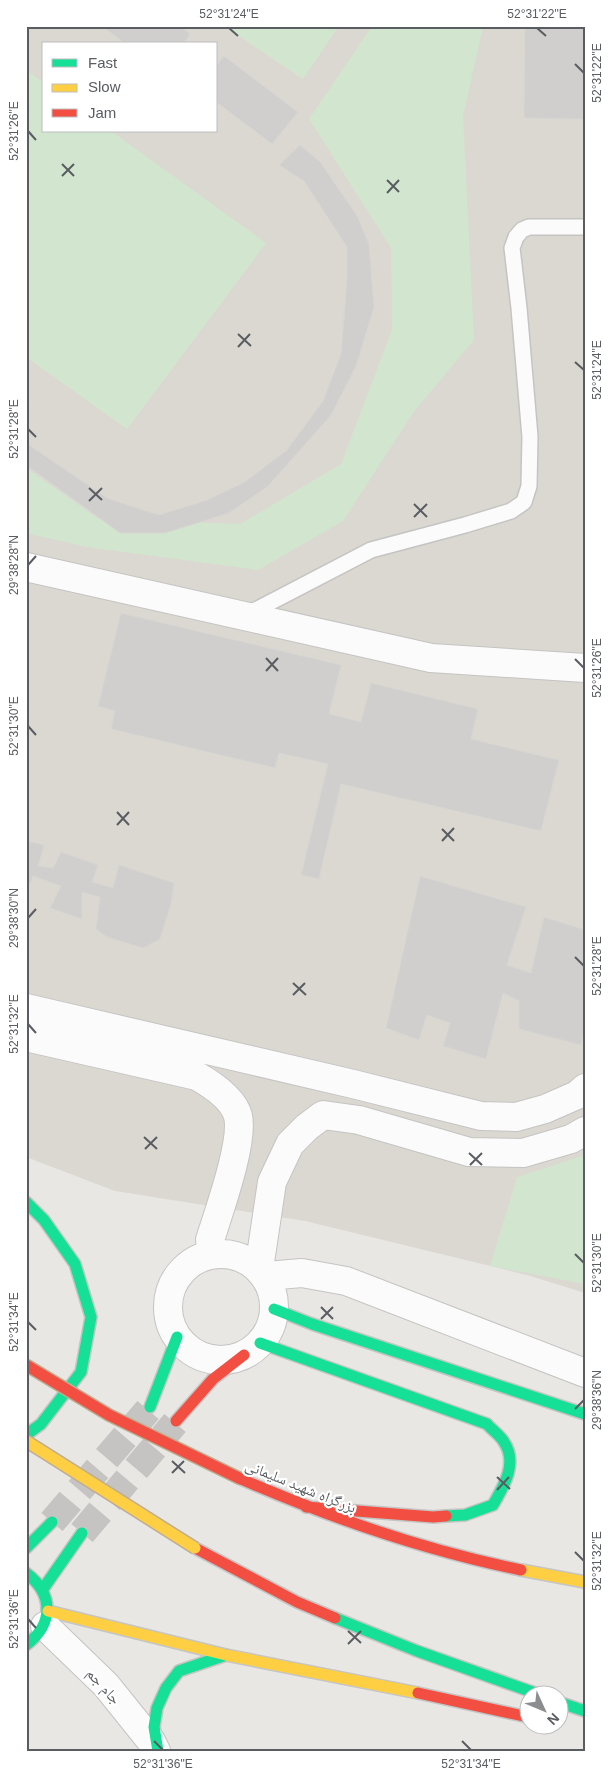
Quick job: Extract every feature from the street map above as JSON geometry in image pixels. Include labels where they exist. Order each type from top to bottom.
[{"type":"main road","points":[[26,1202],[44,1220],[75,1264],[91,1317],[82,1372],[41,1424],[26,1435]]},
{"type":"main road","points":[[274,1309],[312,1324],[585,1414]]},
{"type":"main road","points":[[150,1407],[177,1337]]},
{"type":"main road","points":[[176,1421],[213,1379],[252,1349],[487,1424],[504,1442],[510,1461],[507,1480],[494,1505],[465,1515],[433,1517],[306,1507]]},
{"type":"main road","name":"بزرگراه شهید سلیمانی","points":[[26,1365],[110,1414],[241,1479],[306,1507],[384,1534],[444,1551],[585,1582]]},
{"type":"main road","points":[[26,1441],[195,1548],[297,1602],[417,1651],[518,1687]]},
{"type":"main road","points":[[26,1548],[52,1522]]},
{"type":"main road","points":[[43,1589],[82,1533]]},
{"type":"main road","points":[[26,1574],[38,1582],[46,1596],[46,1618],[39,1635],[26,1645]]},
{"type":"main road","points":[[46,1618],[518,1715]]},
{"type":"main road","points":[[157,1751],[154,1728],[157,1708],[166,1688],[179,1671],[226,1655]]},
{"type":"main road","points":[[568,1705],[585,1711]]},
{"type":"street","points":[[26,567],[430,658],[585,668]]},
{"type":"street","points":[[26,1008],[353,1084],[481,1116],[516,1117],[577,1095],[585,1088]]},
{"type":"street","points":[[26,1037],[197,1076],[215,1087],[227,1098],[238,1115],[238,1133],[235,1157],[210,1240],[212,1254]]},
{"type":"street","points":[[262,1273],[272,1182],[290,1144],[307,1127],[324,1116],[359,1120],[469,1152],[523,1153],[571,1139],[585,1131]]},
{"type":"street","points":[[225,1253],[249,1261],[262,1273],[274,1298],[274,1309],[272,1322],[267,1333],[252,1349],[229,1359],[214,1360],[200,1356],[187,1348],[177,1337],[170,1323],[169,1294],[175,1279],[185,1268],[197,1259],[212,1254],[225,1253]]},
{"type":"street","points":[[262,1273],[302,1273],[346,1280],[585,1373]]},
{"type":"street","name":"جام جم","points":[[46,1618],[106,1685],[157,1751]]},
{"type":"lane","points":[[242,617],[371,550],[511,511],[524,502],[529,486],[530,437],[512,248],[516,237],[522,230],[529,227],[585,227]]},
{"type":"shaded area","points":[[26,26],[585,26],[585,1293],[527,1275],[305,1221],[115,1191],[26,1157]]},
{"type":"green space","points":[[224,26],[339,26],[303,79]]},
{"type":"green space","points":[[372,26],[483,26],[463,116],[474,340],[415,410],[343,521],[258,570],[87,547],[26,533],[26,468],[99,519],[240,524],[341,464],[392,330],[391,248],[309,119]]},
{"type":"green space","points":[[26,70],[42,82],[42,132],[112,132],[266,243],[127,429],[26,357]]},
{"type":"green space","points":[[585,1155],[585,1284],[490,1266],[517,1177]]},
{"type":"building","points":[[109,26],[179,26],[190,34],[184,42],[123,42],[106,29]]},
{"type":"building","points":[[525,26],[585,26],[585,119],[524,118]]},
{"type":"building","points":[[224,56],[298,112],[272,144],[218,104],[218,64]]},
{"type":"building","points":[[300,145],[320,162],[357,216],[369,244],[374,307],[356,366],[331,415],[267,487],[229,513],[165,533],[120,533],[26,465],[26,443],[107,498],[159,515],[207,500],[243,483],[287,450],[323,401],[341,354],[347,280],[347,247],[304,181],[279,165]]},
{"type":"building","points":[[121,613],[341,665],[329,714],[361,722],[371,683],[478,709],[471,739],[559,760],[541,831],[341,784],[319,879],[301,875],[328,764],[279,753],[275,768],[111,729],[115,711],[98,706]]},
{"type":"building","points":[[26,841],[44,845],[38,866],[53,868],[61,852],[98,865],[92,882],[113,888],[119,865],[174,883],[171,904],[160,939],[143,948],[107,937],[96,929],[100,897],[82,892],[82,919],[50,908],[61,886],[33,876],[26,893]]},
{"type":"building","points":[[420,876],[526,907],[507,965],[531,973],[544,917],[585,930],[585,1027],[581,1045],[519,1029],[519,1001],[503,993],[486,1059],[443,1046],[450,1023],[427,1015],[419,1040],[386,1028]]},
{"type":"tunnel","points":[[52,1522],[148,1410]]},
{"type":"tunnel","points":[[82,1533],[175,1423]]},
{"type":"traffic: fast","points":[[26,1202],[44,1220],[75,1264],[91,1317],[81,1372],[41,1424],[26,1435]]},
{"type":"traffic: fast","points":[[274,1309],[312,1324],[585,1414]]},
{"type":"traffic: fast","points":[[150,1407],[177,1337]]},
{"type":"traffic: fast","points":[[260,1343],[487,1424],[502,1439],[508,1450],[510,1466],[505,1482],[493,1505],[465,1515],[446,1516]]},
{"type":"traffic: fast","points":[[26,1548],[52,1522]]},
{"type":"traffic: fast","points":[[43,1589],[82,1533]]},
{"type":"traffic: fast","points":[[26,1573],[42,1590],[46,1599],[47,1609],[46,1619],[42,1628],[26,1645]]},
{"type":"traffic: fast","points":[[335,1618],[417,1651],[518,1687]]},
{"type":"traffic: fast","points":[[158,1751],[154,1727],[157,1708],[166,1688],[179,1671],[226,1655]]},
{"type":"traffic: fast","points":[[568,1705],[585,1711]]},
{"type":"traffic: slow","points":[[26,1441],[195,1548]]},
{"type":"traffic: slow","points":[[521,1570],[585,1582]]},
{"type":"traffic: slow","points":[[48,1611],[226,1655],[418,1693]]},
{"type":"traffic: jam","points":[[176,1421],[213,1379],[244,1355]]},
{"type":"traffic: jam","points":[[26,1365],[109,1415],[241,1479]]},
{"type":"traffic: jam","points":[[241,1479],[309,1507],[378,1532],[449,1553],[521,1570]]},
{"type":"traffic: jam","points":[[306,1507],[433,1517],[446,1516]]},
{"type":"traffic: jam","points":[[195,1548],[297,1602],[335,1618]]},
{"type":"traffic: jam","points":[[418,1693],[518,1715]]}]
